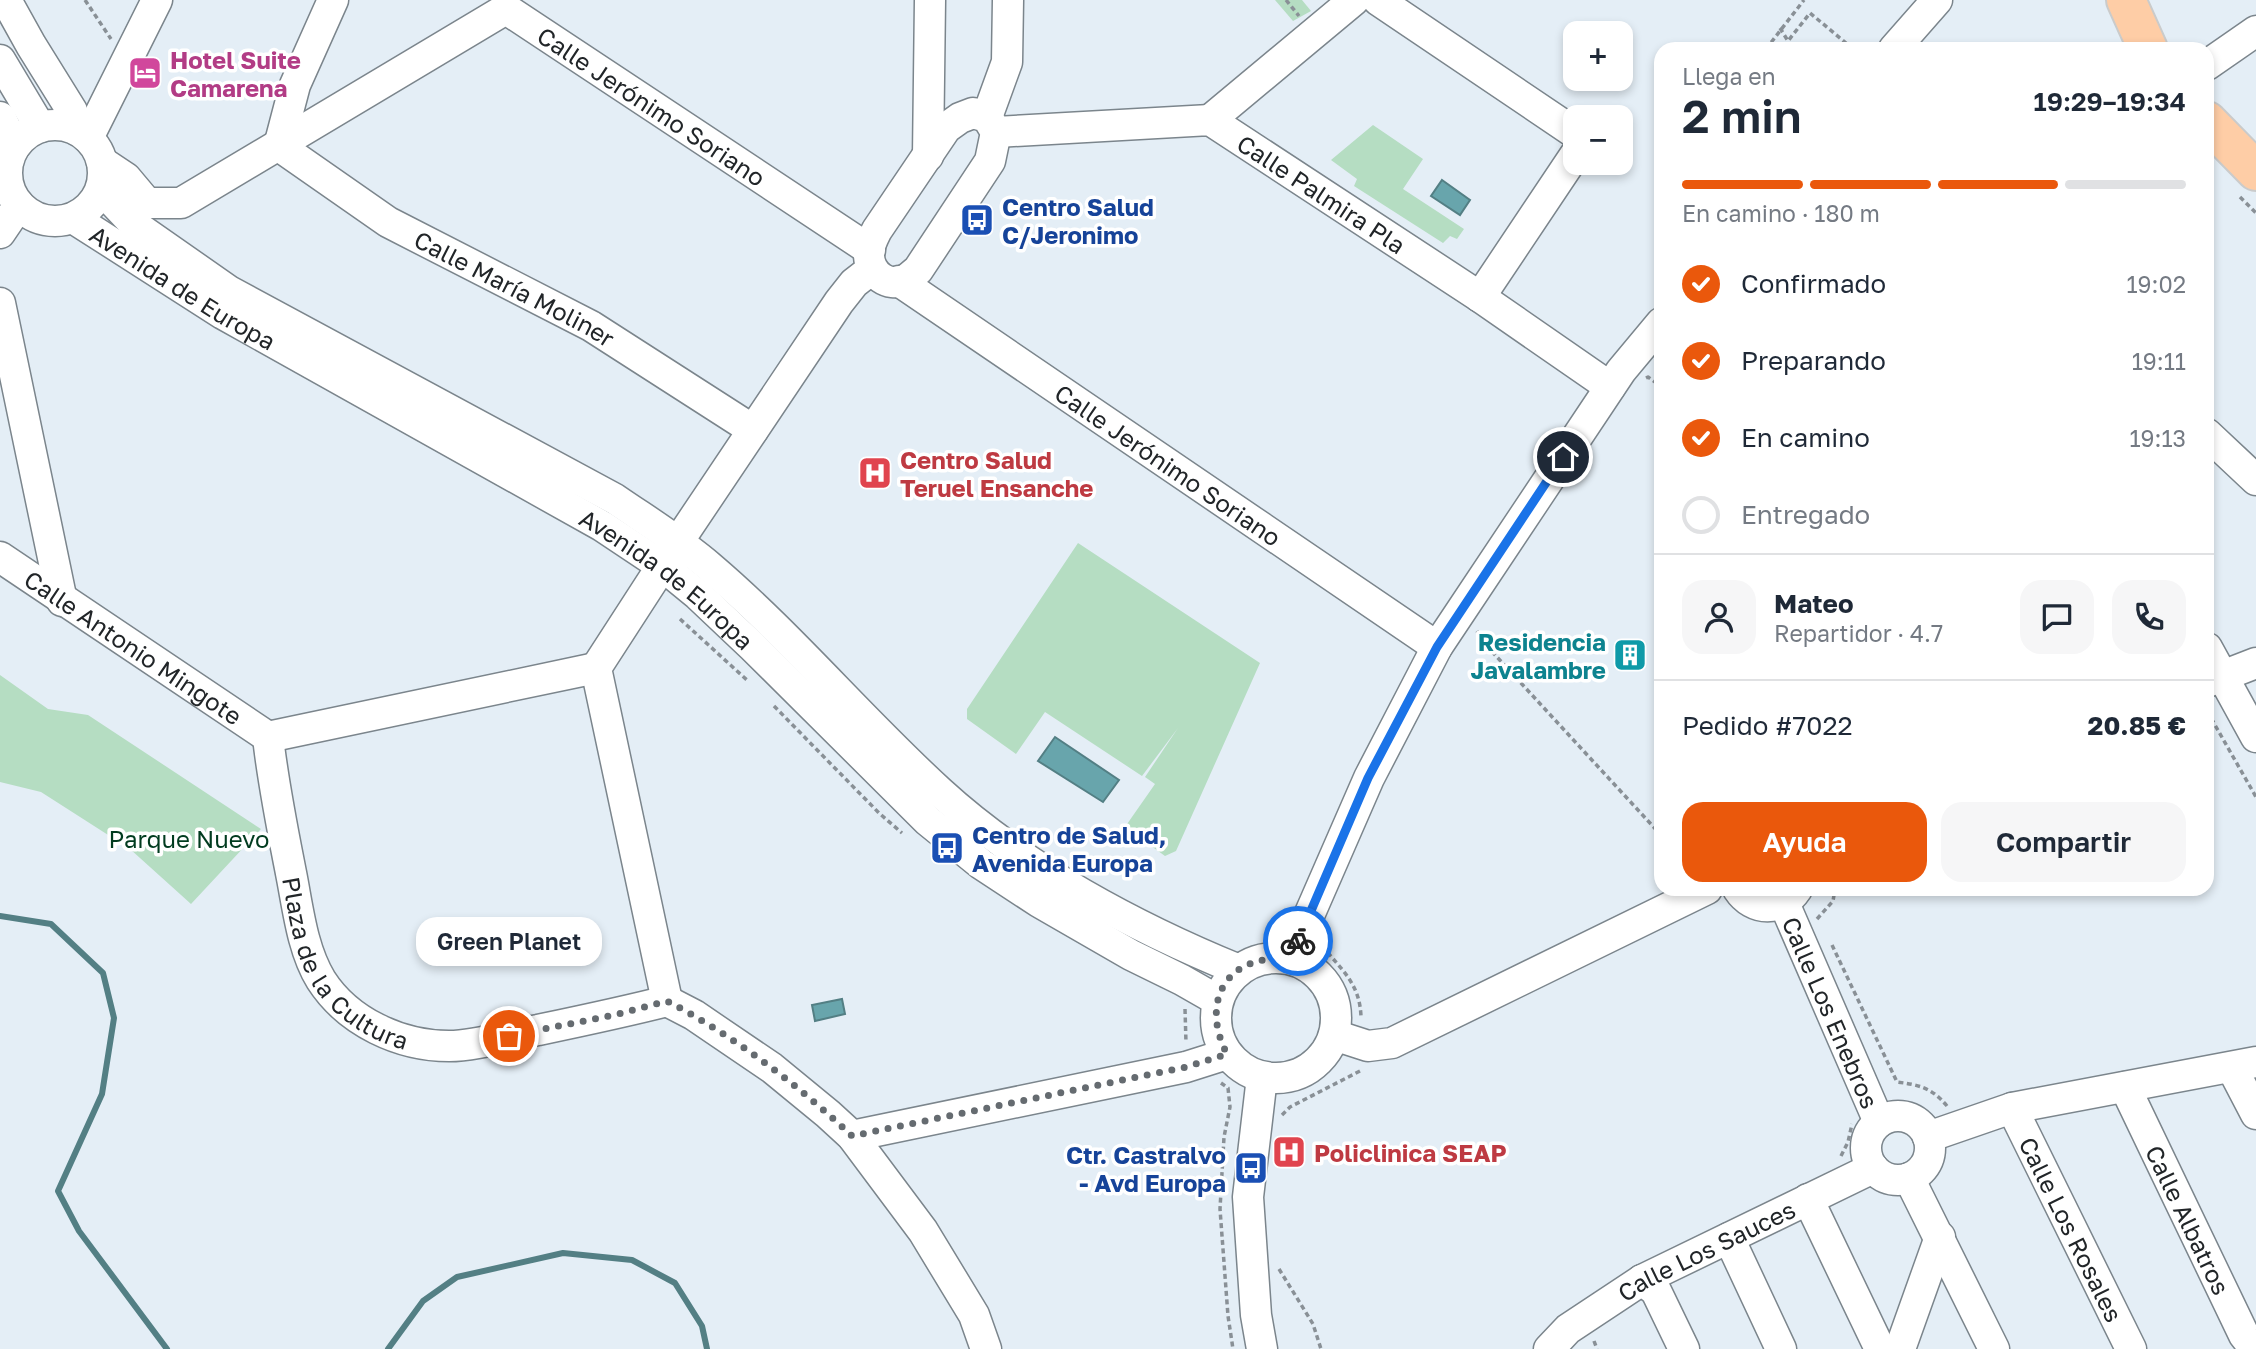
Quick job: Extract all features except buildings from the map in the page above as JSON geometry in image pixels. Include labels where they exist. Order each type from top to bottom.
[{"type":"main road","points":[[2126,0],[2145,42]]},
{"type":"main road","points":[[2214,128],[2256,171]]},
{"type":"street","points":[[6,0],[72,111],[92,155],[94,201],[85,211],[73,218],[47,221],[34,217],[19,205],[7,179],[7,167],[15,146],[26,134],[52,125],[92,155],[126,178],[146,203],[181,203],[175,242],[183,259]]},
{"type":"street","points":[[92,155],[128,58],[157,0]]},
{"type":"street","points":[[279,146],[295,85],[333,0]]},
{"type":"street","points":[[928,156],[930,0]]},
{"type":"street","points":[[899,281],[905,280],[918,270],[990,160],[992,125],[1007,62],[1008,0]]},
{"type":"street","points":[[1210,120],[1354,0]]},
{"type":"street","points":[[1378,0],[1563,124]]},
{"type":"street","points":[[1900,42],[1937,0]]},
{"type":"street","name":"Calle Jerónimo Soriano","points":[[181,203],[506,9],[871,259],[881,279],[899,281],[1437,647]]},
{"type":"street","points":[[2214,60],[2256,31]]},
{"type":"street","points":[[0,60],[40,127]]},
{"type":"street","name":"Calle Palmira Pla","points":[[871,259],[877,230],[946,128],[960,118],[973,113],[992,125],[1210,120],[1480,297],[1624,384]]},
{"type":"street","points":[[0,117],[15,146]]},
{"type":"street","name":"Calle María Moliner","points":[[279,146],[388,222],[591,326],[753,430]]},
{"type":"street","name":"Avenida de Europa","points":[[92,155],[136,226],[229,290],[615,499],[678,541],[766,619],[942,794],[994,837],[1052,875],[1144,928],[1239,970]]},
{"type":"street","points":[[1480,297],[1563,173]]},
{"type":"street","points":[[0,233],[19,205]]},
{"type":"street","name":"Avenida de Europa","points":[[73,218],[223,314],[602,526],[662,566],[698,595],[753,647],[928,821],[981,864],[1039,902],[1217,1000]]},
{"type":"street","points":[[678,541],[839,302],[871,259]]},
{"type":"street","points":[[0,303],[62,601]]},
{"type":"street","points":[[1290,959],[1368,778],[1437,647],[1624,384],[1654,335]]},
{"type":"street","points":[[2214,441],[2256,480]]},
{"type":"street","name":"Calle Antonio Mingote","points":[[0,557],[268,737]]},
{"type":"street","points":[[662,566],[596,668],[667,1001],[694,1015],[772,1068],[852,1136],[923,1231],[974,1315],[986,1349]]},
{"type":"street","points":[[2256,663],[2215,678],[2256,737]]},
{"type":"street","points":[[268,737],[596,668]]},
{"type":"street","name":"Plaza de la Cultura","points":[[268,737],[274,791],[302,932],[322,980],[341,1003],[360,1018],[379,1030],[413,1042],[450,1046],[614,1015],[667,1001]]},
{"type":"street","points":[[1222,1067],[1215,1018],[1217,1000],[1226,982],[1255,961],[1272,957],[1290,959],[1308,967],[1323,979],[1333,996],[1336,1015],[1348,1030],[1368,1045],[1392,1044],[1693,896]]},
{"type":"street","points":[[1744,896],[1755,904],[1792,907]]},
{"type":"street","name":"Calle Los Enebros","points":[[1792,907],[1879,1122]]},
{"type":"street","points":[[852,1136],[1186,1067],[1242,1069],[1262,1077],[1280,1079],[1298,1075],[1314,1065],[1348,1030]]},
{"type":"street","points":[[1940,1133],[1918,1173],[1909,1178],[1889,1179],[1872,1168],[1868,1158],[1867,1138],[1879,1122],[1888,1117],[1907,1117],[1940,1133],[2012,1108],[2244,1065],[2256,1114]]},
{"type":"street","points":[[1262,1077],[1248,1197],[1256,1315],[1262,1349]]},
{"type":"street","name":"Calle Albatros","points":[[2124,1087],[2244,1311],[2244,1335],[2255,1349]]},
{"type":"street","name":"Calle Los Rosales","points":[[2012,1108],[2131,1349]]},
{"type":"street","name":"Calle Los Sauces","points":[[1565,1343],[1642,1280],[1872,1168]]},
{"type":"street","points":[[1909,1178],[1994,1349]]},
{"type":"street","points":[[1808,1199],[1880,1349]]},
{"type":"street","points":[[1900,1349],[1940,1237]]},
{"type":"street","points":[[1728,1238],[1781,1349]]},
{"type":"street","points":[[1642,1280],[1656,1291],[1684,1349]]},
{"type":"path","points":[[85,0],[102,27],[128,58]]},
{"type":"path","points":[[1771,42],[1804,0]]},
{"type":"path","points":[[1780,28],[1788,41],[1810,12],[1845,42]]},
{"type":"path","points":[[1624,384],[1648,377],[1654,381]]},
{"type":"path","points":[[680,619],[749,681]]},
{"type":"path","points":[[1477,631],[1485,644],[1654,827]]},
{"type":"path","points":[[767,699],[879,813],[909,839]]},
{"type":"path","points":[[2214,723],[2256,797]]},
{"type":"path","points":[[1792,907],[1819,918],[1833,901],[1834,896]]},
{"type":"path","points":[[1831,943],[1897,1082],[1920,1084],[1936,1094],[1946,1105],[1940,1133]]},
{"type":"path","points":[[1321,944],[1350,978],[1361,1003],[1348,1030]]},
{"type":"path","points":[[1185,1002],[1186,1067]]},
{"type":"path","points":[[1278,1119],[1290,1107],[1369,1066]]},
{"type":"path","points":[[1222,1067],[1230,1107],[1224,1137],[1220,1209],[1227,1316],[1233,1349]]},
{"type":"path","points":[[1276,1262],[1313,1324],[1321,1349]]},
{"type":"green space","points":[[1275,0],[1302,0],[1311,11],[1293,21]]},
{"type":"green space","points":[[1373,125],[1423,159],[1403,189],[1464,229],[1457,239],[1450,236],[1443,243],[1354,186],[1357,179],[1331,160]]},
{"type":"green space","points":[[1078,543],[1260,663],[1176,851],[1165,856],[1125,827],[1155,784],[1145,777],[1178,728],[1142,776],[1045,712],[1016,754],[967,719],[967,709]]},
{"type":"green space","name":"Parque Nuevo","points":[[0,675],[48,709],[88,715],[261,829],[191,904],[130,849],[41,792],[0,782]]},
{"type":"water","points":[[1442,180],[1470,200],[1460,215],[1431,196]]},
{"type":"water","points":[[1055,737],[1119,780],[1103,802],[1038,761]]},
{"type":"water","points":[[842,999],[845,1014],[815,1021],[812,1005]]},
{"type":"waterway","points":[[0,916],[51,924],[103,973],[114,1018],[102,1094],[58,1191],[79,1231],[167,1349]]},
{"type":"waterway","points":[[388,1349],[423,1301],[457,1277],[563,1253],[632,1260],[675,1283],[702,1326],[707,1349]]},
{"type":"way so far","points":[[509,1036],[614,1015],[667,1001],[694,1015],[772,1068],[852,1136],[1186,1067],[1227,1054],[1218,1037],[1215,1018],[1217,1000],[1226,982],[1255,961],[1272,957],[1290,959],[1298,941]]},
{"type":"place","name":"Hotel Suite Camarena","points":[[145,73]]},
{"type":"place","name":"Centro Salud C/Jeronimo","points":[[977,220]]},
{"type":"place","name":"Centro Salud Teruel Ensanche","points":[[875,473]]},
{"type":"place","name":"Residencia Javalambre","points":[[1630,655]]},
{"type":"place","name":"Centro de Salud, Avenida Europa","points":[[947,848]]},
{"type":"place","name":"Green Planet","points":[[509,1036]]},
{"type":"place","name":"Policlinica SEAP","points":[[1289,1152]]},
{"type":"place","name":"Ctr. Castralvo - Avd Europa","points":[[1251,1168]]},
{"type":"route","points":[[1298,941],[1368,778],[1437,647],[1563,457]]}]
